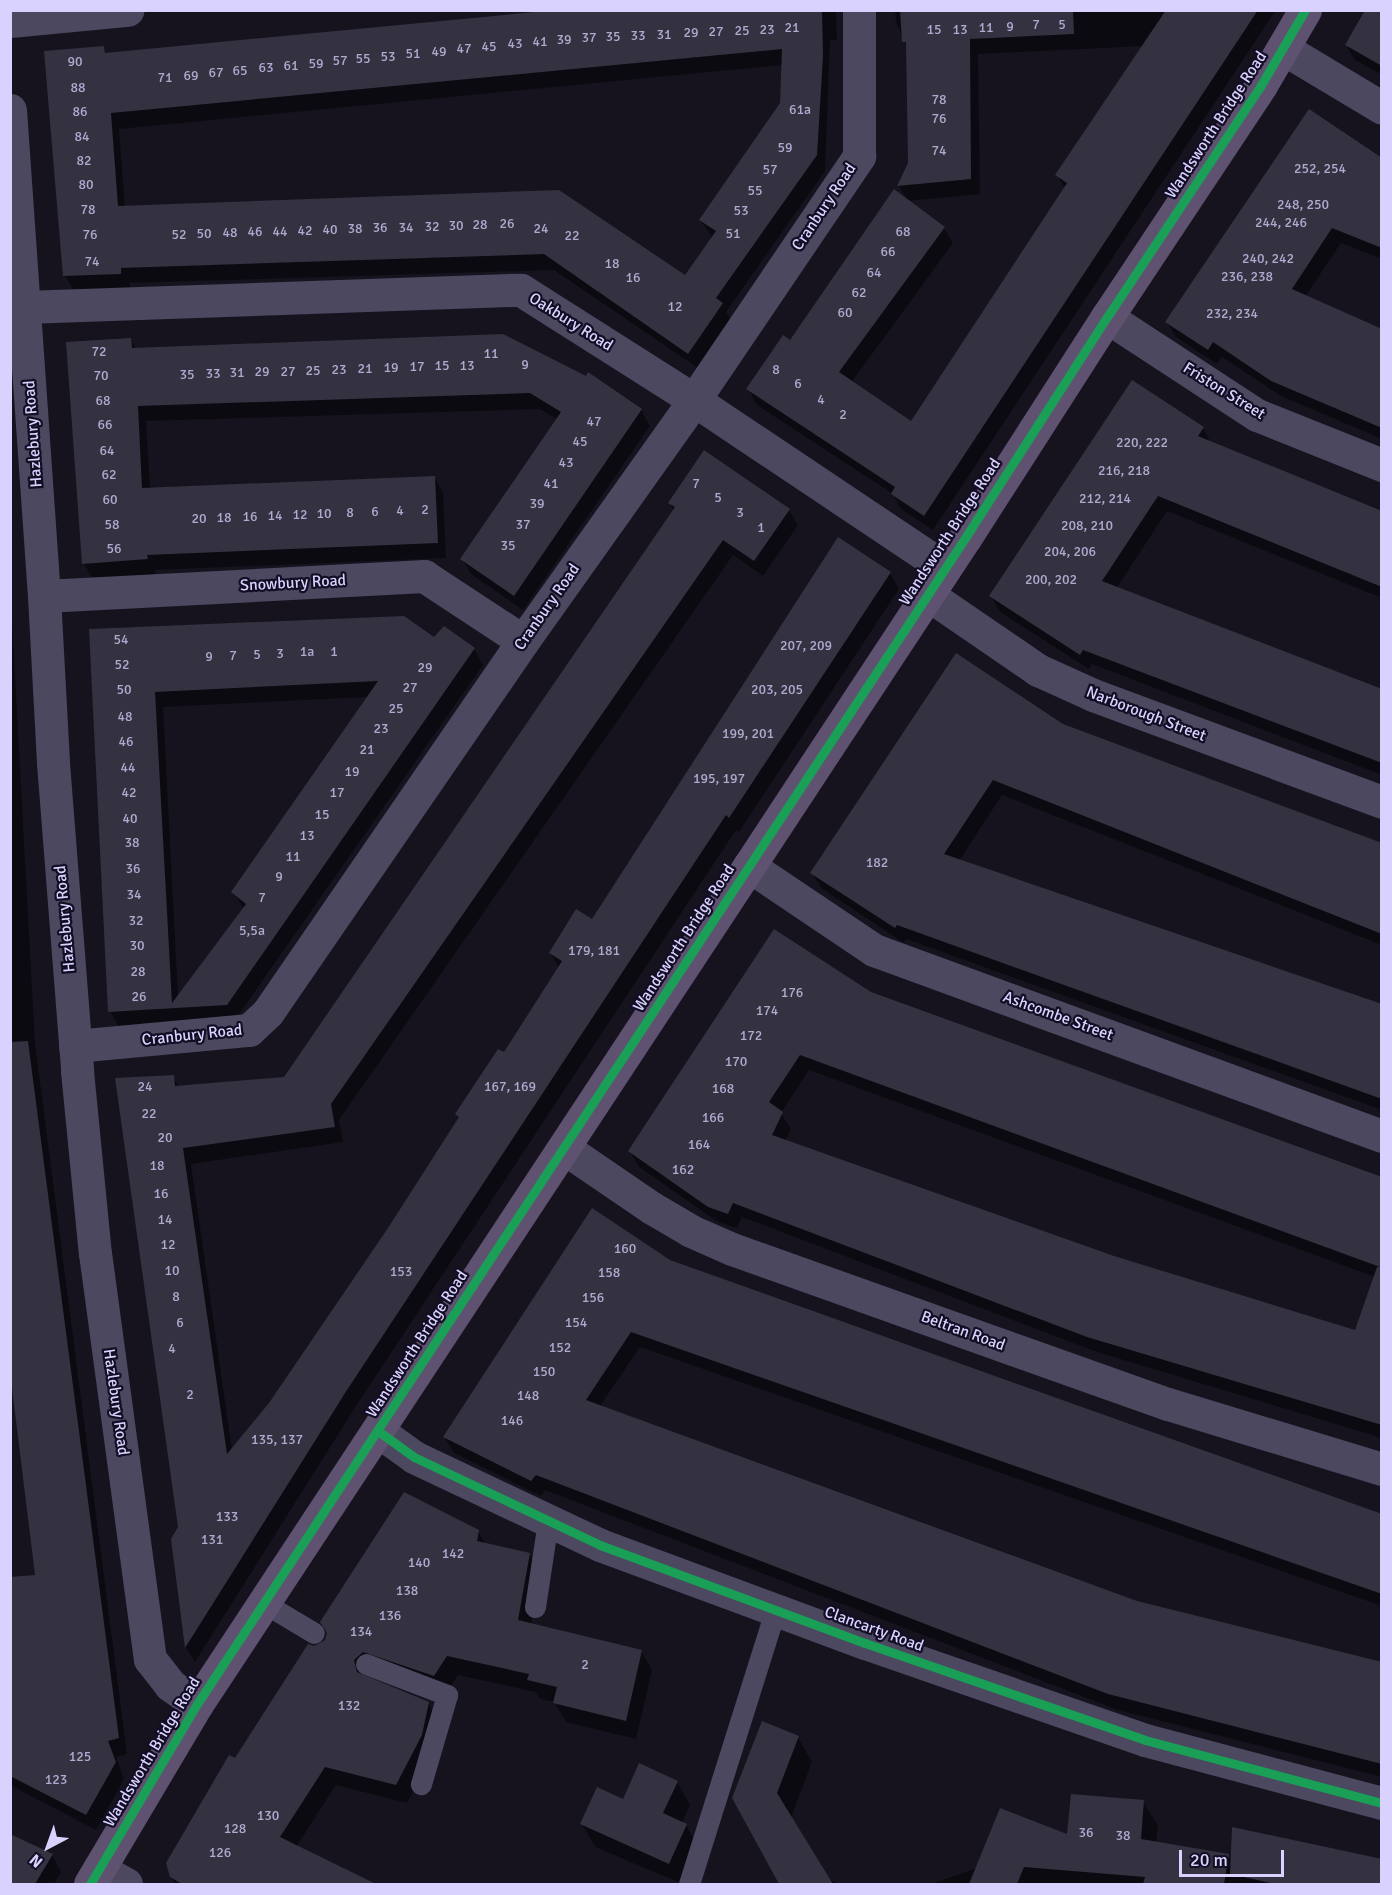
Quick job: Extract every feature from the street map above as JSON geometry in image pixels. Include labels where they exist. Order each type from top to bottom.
[{"type":"main road","name":"Wandsworth Bridge Road","points":[[105,1879],[197,1704],[564,1149],[1284,49],[1305,10]]},
{"type":"street","points":[[10,21],[127,10]]},
{"type":"street","name":"Cranbury Road","points":[[75,1046],[249,1030],[262,1018],[522,641],[694,400],[859,156],[859,10]]},
{"type":"street","points":[[1284,49],[1382,108]]},
{"type":"street","name":"Hazlebury Road","points":[[10,110],[44,596],[52,763],[75,1046],[95,1253],[150,1659],[170,1685],[197,1704]]},
{"type":"street","name":"Oakbury Road","points":[[24,307],[521,290],[694,400],[936,581]]},
{"type":"street","name":"Friston Street","points":[[1107,317],[1257,415],[1382,465]]},
{"type":"street","name":"Snowbury Road","points":[[44,596],[424,576],[522,641]]},
{"type":"street","name":"Narborough Street","points":[[936,581],[1038,670],[1093,695],[1382,802]]},
{"type":"street","name":"Ashcombe Street","points":[[749,866],[874,950],[1382,1136]]},
{"type":"street","name":"Beltran Road","points":[[564,1149],[691,1232],[732,1249],[1168,1404],[1382,1469]]},
{"type":"street","name":"Clancarty Road","points":[[378,1431],[414,1457],[600,1545],[865,1642],[1145,1740],[1382,1803]]},
{"type":"lane","points":[[535,1607],[548,1521]]},
{"type":"lane","points":[[264,1603],[314,1633]]},
{"type":"lane","points":[[689,1884],[776,1608]]},
{"type":"lane","points":[[366,1664],[447,1695],[421,1784]]},
{"type":"building","points":[[556,10],[822,10],[823,56],[817,155],[716,298],[723,303],[688,354],[544,254],[121,268],[121,274],[63,276],[44,51],[104,46],[105,53]],"holes":[[[782,49],[780,103],[699,220],[716,231],[685,275],[559,190],[118,206],[111,113]]]},
{"type":"building","points":[[900,10],[1073,10],[1074,34],[970,39],[971,179],[897,186],[908,163],[906,42],[902,42]]},
{"type":"building","points":[[1166,10],[1258,10],[924,516],[891,494],[895,487],[746,389],[783,335],[790,340],[894,189],[945,227],[839,372],[911,421],[1067,183],[1055,175]]},
{"type":"building","points":[[1365,10],[1382,10],[1382,66],[1345,45]]},
{"type":"building","points":[[1309,109],[1382,158],[1382,248],[1332,228],[1292,289],[1382,329],[1382,428],[1271,381],[1213,342],[1208,350],[1165,322]]},
{"type":"building","points":[[503,334],[586,376],[588,372],[642,409],[514,596],[460,559],[561,412],[530,393],[138,406],[142,488],[435,476],[438,543],[147,555],[148,559],[82,564],[66,342],[131,338],[132,348]]},
{"type":"building","points":[[1132,380],[1204,427],[1198,436],[1382,511],[1382,587],[1158,496],[1102,581],[1382,689],[1382,763],[1083,650],[1080,655],[989,596]]},
{"type":"building","points":[[704,450],[790,509],[754,561],[723,540],[331,1104],[335,1127],[183,1148],[227,1454],[269,1403],[388,1228],[459,1117],[455,1114],[498,1049],[504,1052],[562,961],[549,953],[576,909],[592,919],[838,537],[891,572],[729,818],[726,815],[347,1390],[185,1648],[171,1539],[178,1527],[115,1078],[174,1075],[175,1086],[284,1077],[675,507],[668,503]]},
{"type":"building","points":[[404,616],[434,637],[444,626],[475,648],[227,1005],[108,1012],[89,629]],"holes":[[[378,681],[231,892],[246,904],[172,1003],[155,692]]]},
{"type":"building","points":[[956,653],[1063,724],[1382,843],[1382,934],[993,780],[944,854],[1382,1004],[1382,1099],[897,925],[895,928],[810,873]]},
{"type":"building","points":[[774,929],[871,992],[1382,1177],[1382,1425],[1087,1337],[733,1203],[728,1214],[708,1207],[628,1151]],"holes":[[[800,1055],[1380,1267],[1377,1267],[1355,1330],[1114,1256],[772,1135],[783,1112],[769,1102]]]},
{"type":"building","points":[[28,1041],[119,1738],[108,1741],[116,1762],[86,1815],[10,1776],[10,1577],[35,1575],[10,1372],[10,1042]]},
{"type":"building","points":[[592,1208],[670,1260],[1382,1514],[1382,1594],[631,1332],[586,1400],[1137,1601],[1382,1662],[1382,1764],[1108,1694],[536,1475],[531,1481],[443,1437]]},
{"type":"building","points":[[404,1492],[479,1530],[477,1541],[530,1553],[518,1620],[642,1650],[626,1721],[553,1703],[557,1687],[527,1680],[529,1674],[447,1656],[434,1676],[363,1652],[354,1660],[357,1672],[429,1702],[422,1735],[396,1785],[325,1767],[280,1837],[376,1884],[182,1884],[170,1877],[166,1863],[229,1755],[235,1758],[308,1644],[314,1646],[325,1640],[327,1633],[320,1622]]},
{"type":"building","points":[[762,1721],[799,1736],[777,1793],[833,1884],[779,1884],[732,1798]]},
{"type":"building","points":[[639,1763],[678,1781],[663,1813],[687,1824],[669,1864],[580,1824],[597,1787],[623,1799]]},
{"type":"building","points":[[1071,1794],[1144,1800],[1141,1839],[1229,1854],[1224,1884],[1143,1884],[1145,1877],[1024,1867],[1017,1884],[969,1884],[1000,1808],[1067,1834]]},
{"type":"building","points":[[1232,1827],[1382,1859],[1382,1884],[1276,1884],[1230,1874]]},
{"type":"building","points":[[10,1834],[53,1854],[35,1884],[10,1884]]},
{"type":"cycle path","points":[[90,1884],[197,1704],[965,538],[1107,317],[1261,85],[1305,10]]},
{"type":"cycle path","points":[[378,1431],[414,1457],[600,1545],[865,1643],[1145,1740],[1382,1803]]}]
